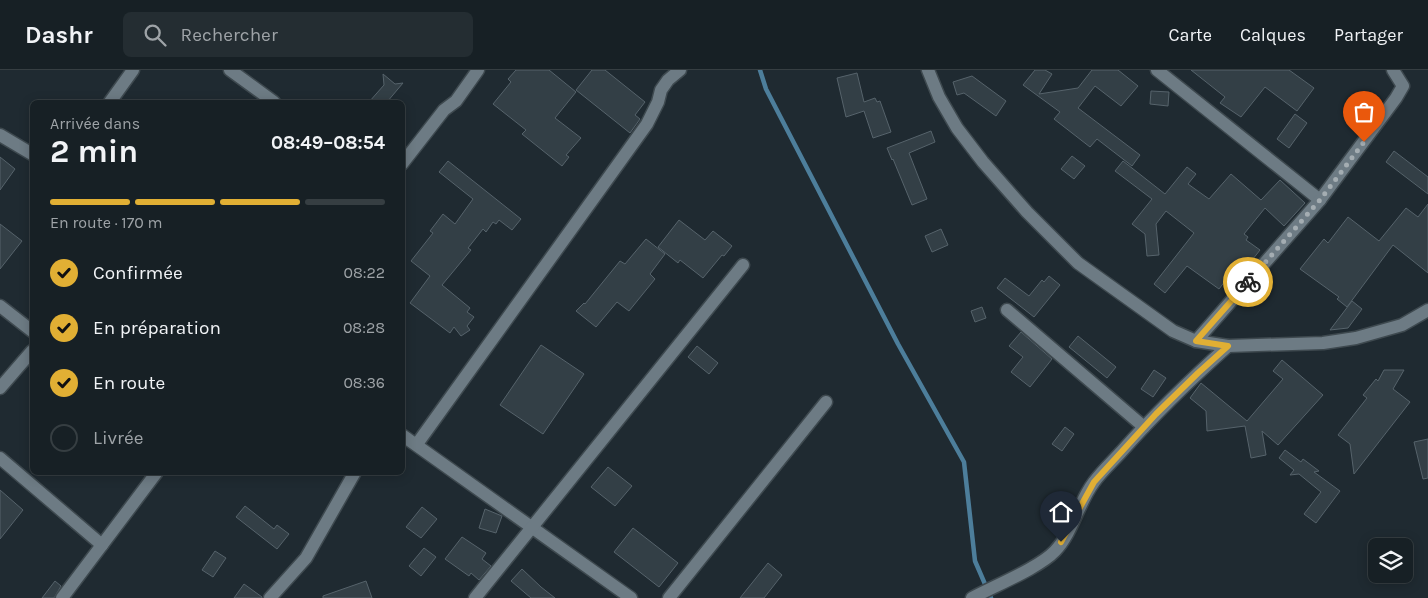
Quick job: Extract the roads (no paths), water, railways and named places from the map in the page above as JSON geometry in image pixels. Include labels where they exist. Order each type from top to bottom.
[{"type":"street","points":[[111,100],[133,70]]},
{"type":"street","points":[[230,70],[271,100]]},
{"type":"street","points":[[405,160],[444,110],[456,101],[478,70]]},
{"type":"street","points":[[417,444],[647,124],[658,102],[661,90],[668,80],[680,70]]},
{"type":"street","points":[[928,70],[939,97],[957,128],[983,162],[1034,218],[1078,262],[1173,331],[1196,341],[1228,346],[1323,343],[1356,338],[1402,324],[1428,310]]},
{"type":"street","points":[[1157,70],[1320,200]]},
{"type":"street","points":[[1196,341],[1320,200],[1396,98],[1403,86],[1393,70]]},
{"type":"street","points":[[0,136],[30,153]]},
{"type":"street","points":[[475,598],[743,266]]},
{"type":"street","points":[[0,306],[30,330]]},
{"type":"street","points":[[1007,310],[1144,427]]},
{"type":"street","points":[[972,598],[1036,565],[1054,552],[1067,533],[1094,482],[1144,427],[1228,346]]},
{"type":"street","points":[[0,388],[30,353]]},
{"type":"street","points":[[669,598],[826,402]]},
{"type":"street","points":[[405,437],[631,598]]},
{"type":"street","points":[[0,458],[102,545]]},
{"type":"street","points":[[62,598],[155,475]]},
{"type":"street","points":[[270,598],[306,558],[353,475]]},
{"type":"waterway","points":[[760,70],[766,89],[898,344],[964,462],[975,561],[991,598]]}]
